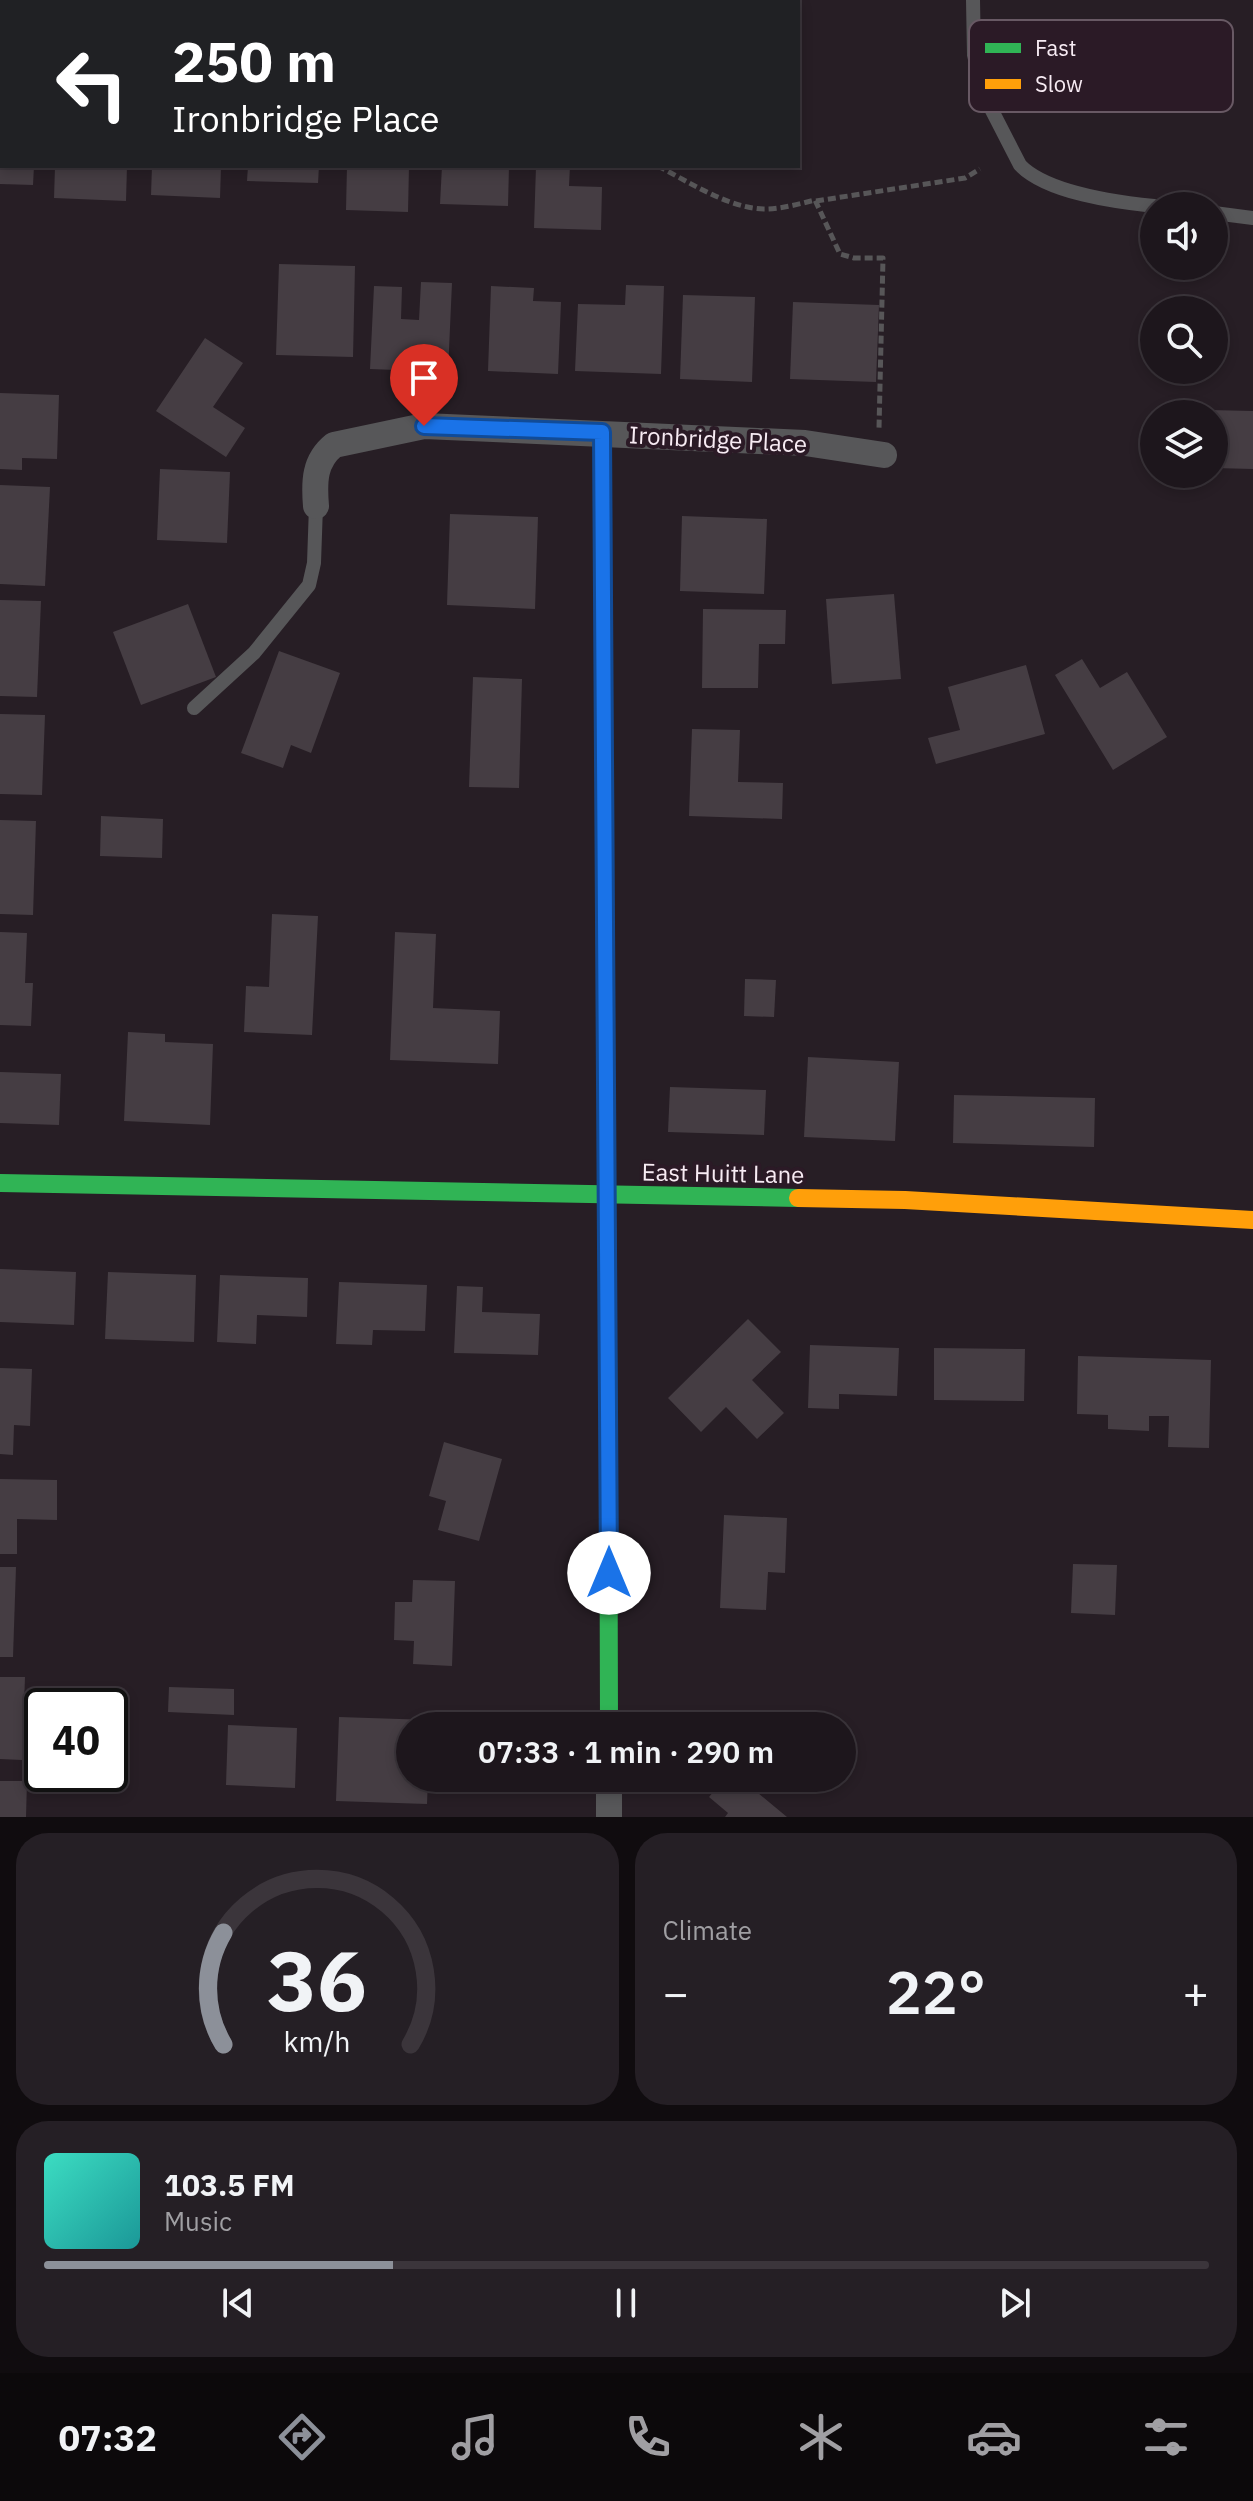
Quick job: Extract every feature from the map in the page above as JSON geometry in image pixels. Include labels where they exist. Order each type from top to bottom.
[{"type":"street","name":"Ironbridge Place","points":[[316,506],[314,481],[322,454],[334,445],[424,426],[805,443],[882,442]]},
{"type":"street","points":[[602,432],[603,856],[609,1195],[609,1712]]},
{"type":"street","name":"East Huitt Lane","points":[[0,1183],[905,1200],[1253,1220]]},
{"type":"street","points":[[609,1792],[609,1817]]},
{"type":"lane","points":[[973,0],[973,20]]},
{"type":"lane","points":[[993,112],[1020,165],[1027,172],[1076,194],[1140,204]]},
{"type":"lane","points":[[1228,215],[1253,218]]},
{"type":"lane","points":[[194,708],[254,653],[309,585],[314,563],[316,506]]},
{"type":"path","points":[[662,168],[730,201],[765,209],[965,178],[980,169]]},
{"type":"path","points":[[816,201],[840,254],[854,258],[883,258],[882,442]]},
{"type":"building","points":[[0,168],[34,168],[33,185],[0,184]]},
{"type":"building","points":[[55,168],[127,168],[126,201],[54,198]]},
{"type":"building","points":[[152,168],[221,168],[220,198],[151,195]]},
{"type":"building","points":[[248,168],[319,168],[318,183],[247,181]]},
{"type":"building","points":[[347,168],[409,168],[408,212],[346,210]]},
{"type":"building","points":[[442,168],[509,168],[508,206],[440,204]]},
{"type":"building","points":[[536,168],[570,168],[569,186],[602,187],[601,230],[534,228]]},
{"type":"building","points":[[279,264],[355,266],[353,357],[276,355]]},
{"type":"building","points":[[421,282],[452,283],[448,372],[370,369],[374,286],[402,287],[401,319],[419,320]]},
{"type":"building","points":[[626,285],[664,286],[661,374],[575,371],[578,304],[625,305]]},
{"type":"building","points":[[491,286],[534,288],[533,301],[561,302],[558,374],[488,371]]},
{"type":"building","points":[[683,295],[755,297],[752,382],[680,379]]},
{"type":"building","points":[[793,302],[879,305],[876,382],[790,379]]},
{"type":"building","points":[[205,338],[243,363],[213,407],[245,428],[226,457],[156,411]]},
{"type":"building","points":[[0,393],[59,395],[57,459],[22,458],[22,470],[0,469]]},
{"type":"building","points":[[1228,410],[1253,411],[1253,469],[1228,468]]},
{"type":"building","points":[[160,469],[230,472],[227,543],[157,540]]},
{"type":"building","points":[[0,485],[50,487],[45,586],[0,584]]},
{"type":"building","points":[[450,514],[538,517],[535,609],[447,605]]},
{"type":"building","points":[[682,516],[767,519],[764,594],[680,591]]},
{"type":"building","points":[[894,594],[901,679],[832,684],[826,599]]},
{"type":"building","points":[[0,600],[41,601],[37,697],[0,696]]},
{"type":"building","points":[[188,604],[216,677],[141,705],[113,632]]},
{"type":"building","points":[[703,609],[786,610],[785,644],[759,644],[758,688],[702,688]]},
{"type":"building","points":[[279,651],[340,673],[311,753],[291,745],[283,768],[241,753]]},
{"type":"building","points":[[1082,659],[1100,688],[1127,672],[1167,737],[1113,770],[1055,675]]},
{"type":"building","points":[[1026,665],[1045,734],[936,764],[928,738],[960,730],[948,687]]},
{"type":"building","points":[[473,677],[522,679],[519,788],[469,787]]},
{"type":"building","points":[[0,714],[45,715],[42,795],[0,794]]},
{"type":"building","points":[[692,729],[740,730],[738,782],[783,783],[782,819],[689,816]]},
{"type":"building","points":[[101,816],[163,819],[162,858],[100,856]]},
{"type":"building","points":[[0,820],[36,821],[33,915],[0,914]]},
{"type":"building","points":[[272,914],[318,916],[312,1035],[244,1032],[246,986],[269,987]]},
{"type":"building","points":[[0,932],[27,933],[25,983],[33,983],[31,1026],[0,1025]]},
{"type":"building","points":[[395,932],[436,934],[433,1008],[500,1011],[498,1064],[390,1060]]},
{"type":"building","points":[[745,979],[776,980],[774,1017],[744,1016]]},
{"type":"building","points":[[128,1032],[165,1034],[165,1042],[213,1044],[210,1125],[124,1121]]},
{"type":"building","points":[[808,1057],[899,1062],[895,1141],[804,1137]]},
{"type":"building","points":[[0,1072],[61,1074],[59,1125],[0,1123]]},
{"type":"building","points":[[670,1087],[766,1090],[764,1135],[668,1132]]},
{"type":"building","points":[[954,1095],[1095,1098],[1094,1147],[953,1143]]},
{"type":"building","points":[[0,1269],[76,1272],[74,1325],[0,1322]]},
{"type":"building","points":[[108,1272],[196,1275],[194,1342],[105,1339]]},
{"type":"building","points":[[220,1275],[308,1278],[307,1317],[257,1315],[256,1344],[217,1342]]},
{"type":"building","points":[[339,1282],[427,1285],[425,1331],[373,1330],[372,1345],[336,1344]]},
{"type":"building","points":[[457,1286],[483,1287],[482,1312],[540,1314],[538,1355],[454,1353]]},
{"type":"building","points":[[748,1319],[781,1352],[752,1380],[784,1413],[757,1439],[726,1407],[701,1432],[668,1398]]},
{"type":"building","points":[[810,1345],[899,1348],[897,1396],[839,1394],[839,1409],[808,1408]]},
{"type":"building","points":[[934,1348],[1025,1349],[1024,1401],[934,1400]]},
{"type":"building","points":[[1078,1356],[1211,1360],[1209,1448],[1168,1447],[1169,1416],[1149,1416],[1149,1431],[1108,1429],[1108,1415],[1077,1414]]},
{"type":"building","points":[[0,1368],[32,1369],[30,1426],[14,1425],[13,1455],[0,1454]]},
{"type":"building","points":[[444,1442],[502,1459],[479,1541],[438,1530],[446,1501],[429,1496]]},
{"type":"building","points":[[0,1479],[57,1480],[57,1520],[17,1519],[17,1554],[0,1554]]},
{"type":"building","points":[[724,1515],[787,1518],[785,1573],[768,1572],[766,1610],[720,1608]]},
{"type":"building","points":[[1073,1564],[1117,1565],[1115,1615],[1071,1613]]},
{"type":"building","points":[[0,1567],[16,1567],[13,1657],[0,1657]]},
{"type":"building","points":[[413,1580],[455,1581],[452,1666],[413,1664],[414,1641],[394,1640],[395,1602],[412,1602]]},
{"type":"building","points":[[0,1677],[25,1677],[22,1760],[0,1759]]},
{"type":"building","points":[[169,1687],[234,1689],[234,1715],[168,1712]]},
{"type":"building","points":[[339,1717],[396,1719],[396,1792],[427,1792],[427,1804],[336,1801]]},
{"type":"building","points":[[228,1725],[297,1728],[295,1788],[226,1785]]},
{"type":"building","points":[[0,1781],[24,1781],[26,1817],[0,1817]]},
{"type":"building","points":[[713,1792],[757,1792],[787,1817],[725,1817],[728,1813],[709,1797]]},
{"type":"traffic: fast","points":[[602,432],[605,955]]},
{"type":"traffic: fast","points":[[0,1183],[798,1198]]},
{"type":"traffic: fast","points":[[608,1344],[609,1712]]},
{"type":"traffic: slow","points":[[605,955],[608,1344]]},
{"type":"traffic: slow","points":[[798,1198],[905,1200],[1253,1220]]},
{"type":"route","points":[[424,426],[602,432],[609,1573]]}]
